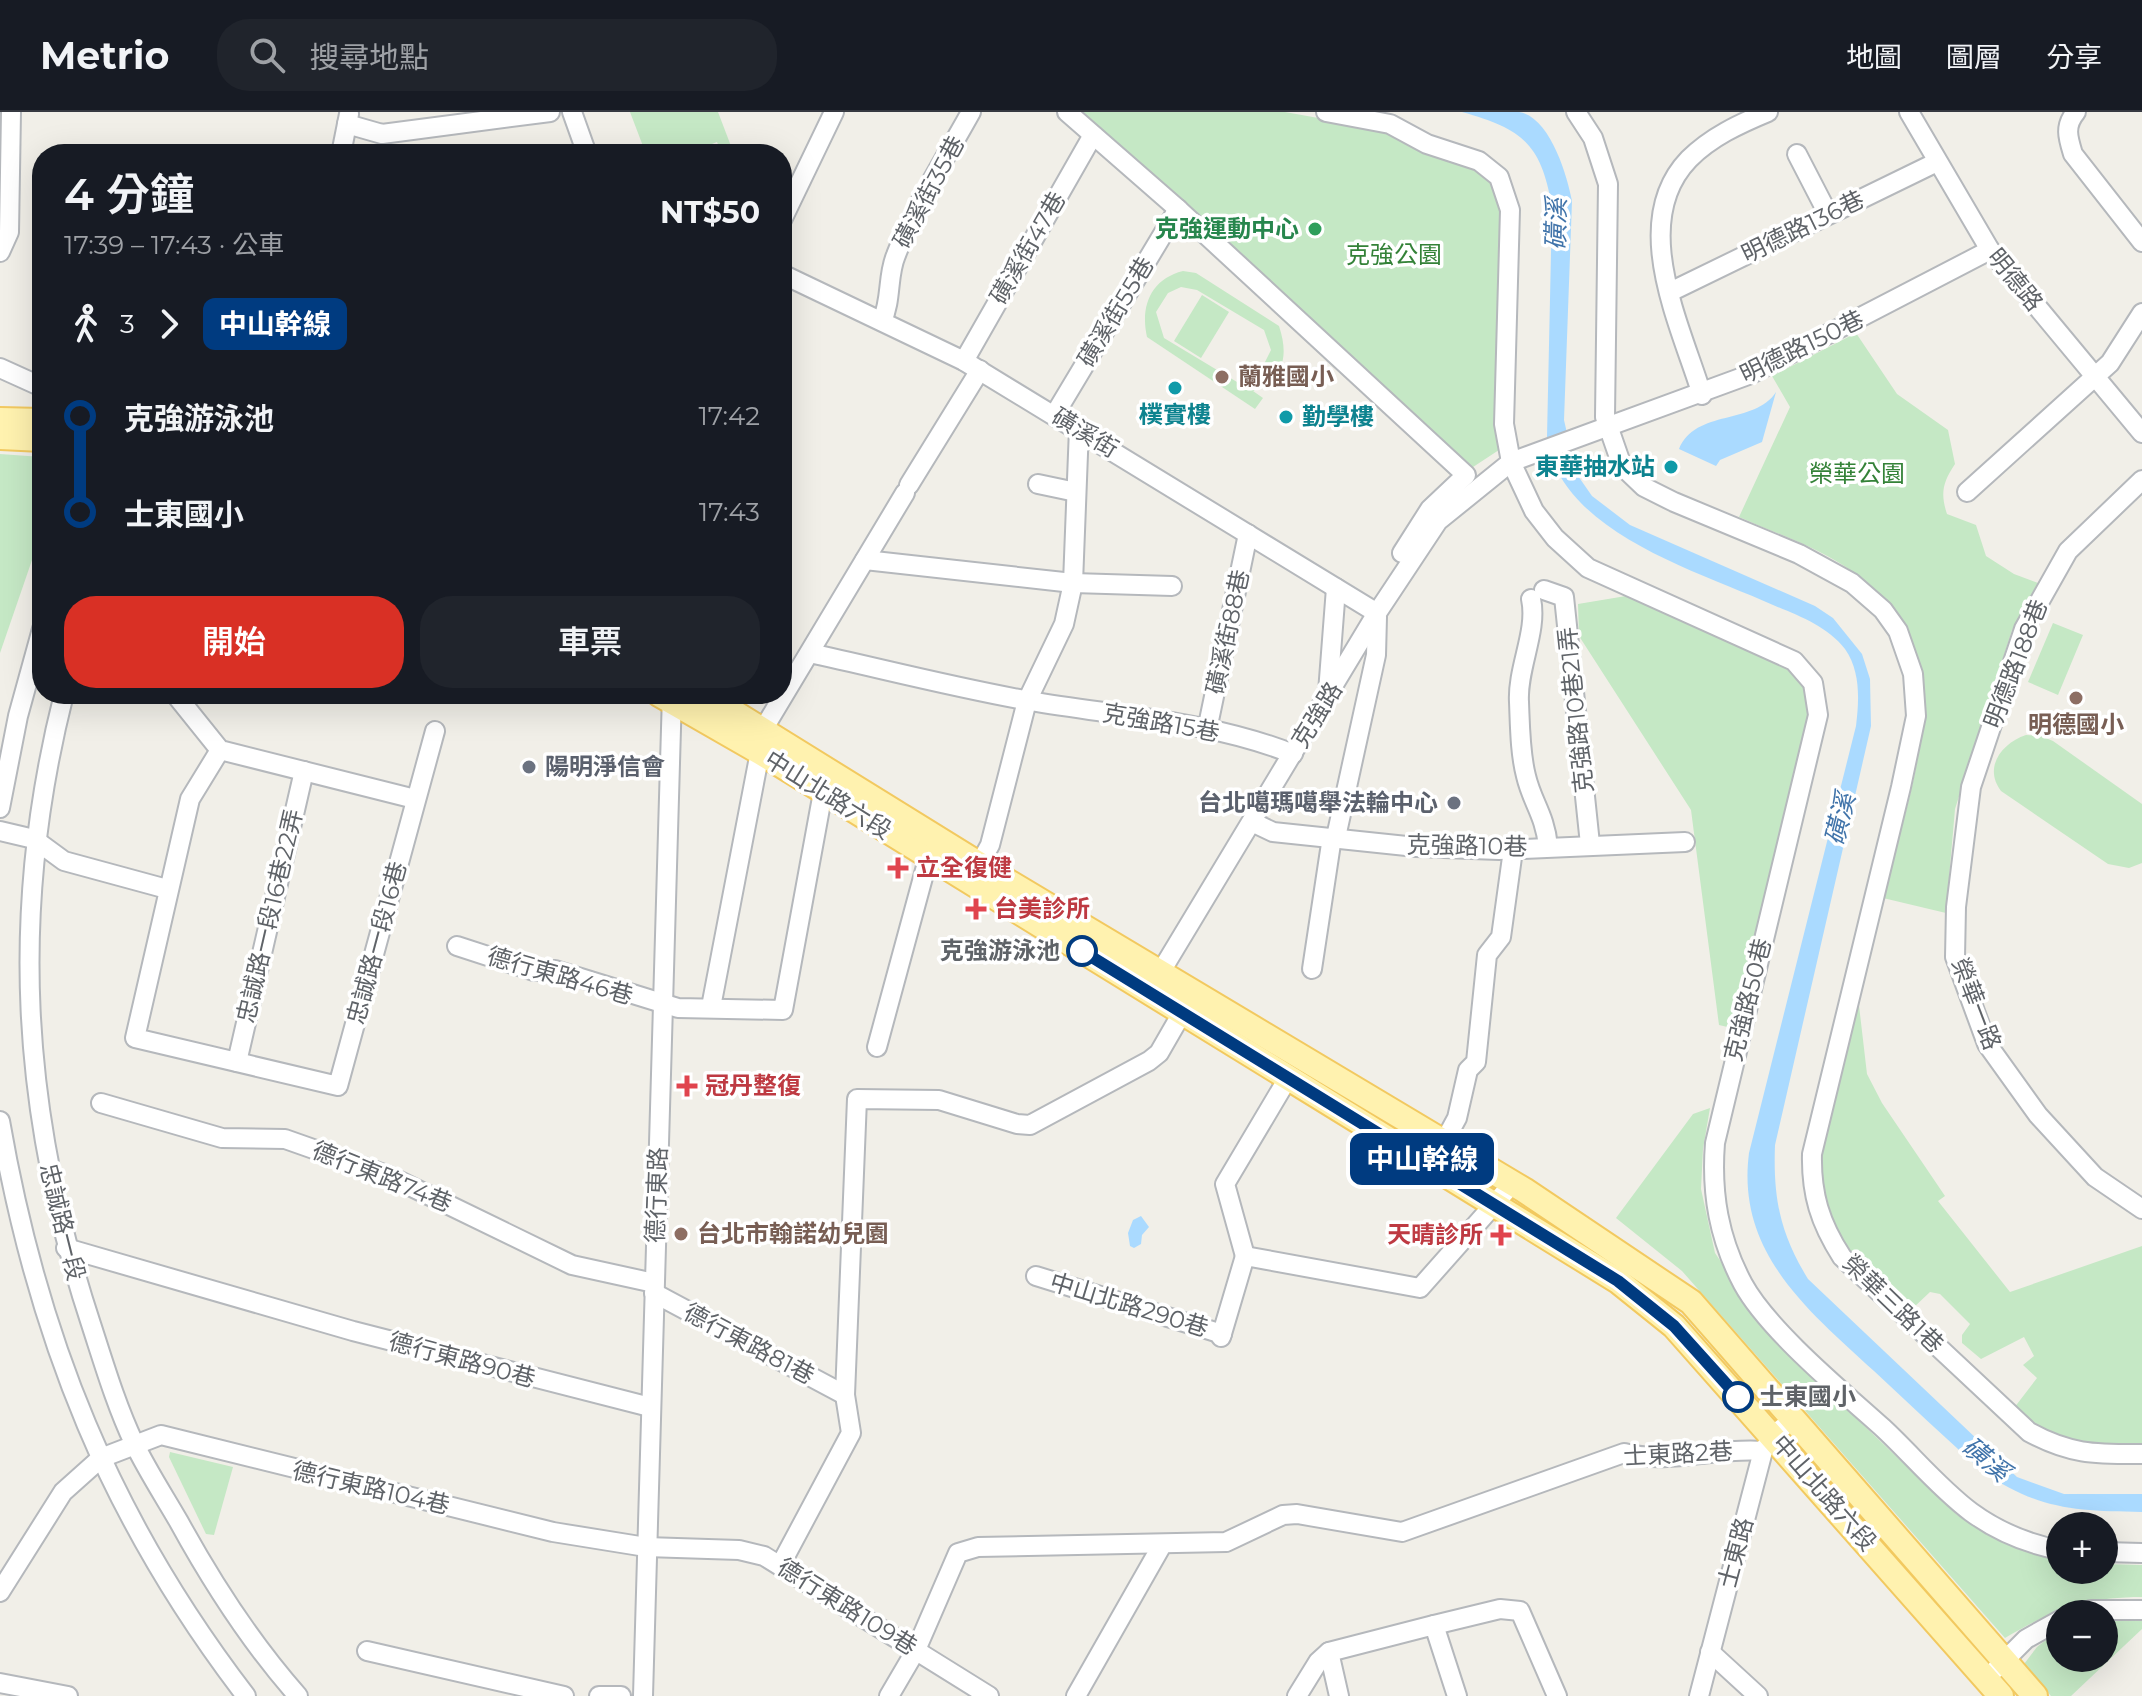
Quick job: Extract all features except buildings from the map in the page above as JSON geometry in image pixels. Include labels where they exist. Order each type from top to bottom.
[{"type":"main road","points":[[0,420],[32,421]]},
{"type":"main road","points":[[0,437],[32,439]]},
{"type":"main road","name":"中山北路六段","points":[[685,704],[762,740],[974,874],[1155,982],[1513,1183],[1691,1302],[1776,1436],[2003,1660],[2035,1696]]},
{"type":"main road","name":"中山北路六段","points":[[717,704],[823,792],[928,859],[974,874]]},
{"type":"main road","name":"中山北路六段","points":[[1155,982],[1182,1013],[1618,1281],[1674,1326],[1776,1436],[1994,1688]]},
{"type":"street","points":[[0,252],[9,232],[11,112]]},
{"type":"street","points":[[343,144],[348,118],[382,134],[427,120],[550,112]]},
{"type":"street","points":[[572,112],[583,144]]},
{"type":"street","points":[[792,199],[834,112]]},
{"type":"street","name":"磺溪街35巷","points":[[882,321],[890,303],[894,260],[909,223],[971,112]]},
{"type":"street","points":[[1067,112],[1178,209],[1466,475],[1430,509],[1391,571],[1377,613],[1376,655],[1334,837],[1312,969]]},
{"type":"street","name":"克強路50巷","points":[[1326,112],[1390,124],[1427,144],[1479,161],[1499,177],[1510,210],[1504,424],[1511,462],[1534,511],[1555,538],[1588,568],[1785,656],[1806,672],[1813,683],[1818,715],[1715,1143],[1712,1180],[1728,1253],[1745,1288],[1775,1324],[1826,1377],[1970,1511],[2021,1539],[2046,1546]]},
{"type":"street","points":[[1576,112],[1593,138],[1608,184],[1607,430]]},
{"type":"street","points":[[1702,395],[1662,264],[1660,233],[1667,195],[1687,160],[1726,130],[1768,112]]},
{"type":"street","name":"明德路","points":[[1909,112],[1990,250],[2142,433]]},
{"type":"street","points":[[2076,112],[2068,125],[2067,137],[2073,154],[2142,242]]},
{"type":"street","name":"磺溪街47巷","points":[[792,686],[907,489],[1093,135]]},
{"type":"street","points":[[1797,154],[1828,214]]},
{"type":"street","name":"明德路136巷","points":[[1670,292],[1937,162]]},
{"type":"street","name":"磺溪街55巷","points":[[1055,414],[1178,209]]},
{"type":"street","name":"明德路150巷","points":[[1511,462],[1702,395],[1782,360],[1990,250]]},
{"type":"street","name":"磺溪街","points":[[792,279],[972,365],[1377,613]]},
{"type":"street","points":[[1967,492],[2110,363],[2142,313]]},
{"type":"street","points":[[0,368],[32,382]]},
{"type":"street","points":[[974,874],[990,845],[1027,701],[1064,624],[1073,583],[1079,428]]},
{"type":"street","name":"榮華三路1巷","points":[[1607,430],[1622,466],[1644,487],[1799,554],[1852,583],[1883,610],[1898,631],[1913,674],[1916,716],[1812,1154],[1814,1200],[1826,1232],[1842,1257],[2029,1432],[2058,1448],[2077,1453],[2142,1454]]},
{"type":"street","name":"克強路","points":[[1155,982],[1377,613],[1438,521],[1511,462]]},
{"type":"street","name":"明德路188巷","points":[[1971,787],[2024,629],[2047,585],[2068,551],[2142,480]]},
{"type":"street","points":[[1038,484],[1076,492]]},
{"type":"street","points":[[1377,613],[1412,583],[1447,526],[1490,489]]},
{"type":"street","name":"磺溪街88巷","points":[[1207,730],[1248,534]]},
{"type":"street","points":[[865,560],[1073,583],[1172,586]]},
{"type":"street","points":[[1328,698],[1336,588]]},
{"type":"street","name":"克強路10巷21弄","points":[[1548,846],[1546,822],[1526,777],[1518,701],[1520,669],[1538,594],[1556,591],[1564,597],[1590,844]]},
{"type":"street","name":"克強路15巷","points":[[810,653],[1027,701],[1207,730],[1293,754]]},
{"type":"street","points":[[0,808],[18,716],[32,665]]},
{"type":"street","name":"忠誠路一段","points":[[62,704],[34,839],[29,970],[33,1062],[44,1148],[66,1248],[114,1396],[135,1444],[233,1613],[298,1696]]},
{"type":"street","points":[[183,704],[220,750],[415,799]]},
{"type":"street","name":"德行東路","points":[[643,1696],[663,1004],[668,704]]},
{"type":"street","name":"磺溪街47巷","points":[[762,740],[782,704]]},
{"type":"street","name":"忠誠路一段16巷","points":[[237,1062],[338,1086],[435,731]]},
{"type":"street","points":[[711,1007],[762,740]]},
{"type":"street","points":[[220,750],[190,799],[135,1038],[237,1062]]},
{"type":"street","name":"忠誠路一段16巷22弄","points":[[237,1062],[304,771]]},
{"type":"street","name":"榮華一路","points":[[1971,787],[1956,907],[1955,957],[1987,1044],[2056,1137],[2095,1177],[2142,1209]]},
{"type":"street","name":"德行東路46巷","points":[[457,946],[534,971],[555,970],[663,1004],[783,1010],[823,792]]},
{"type":"street","name":"克強路10巷","points":[[1252,822],[1273,832],[1416,847],[1513,850],[1590,844],[1685,842]]},
{"type":"street","points":[[0,831],[34,839],[64,861],[167,889]]},
{"type":"street","points":[[1444,1142],[1457,1118],[1468,1070],[1476,1062],[1487,955],[1501,937],[1513,850]]},
{"type":"street","points":[[877,1047],[928,859]]},
{"type":"street","points":[[781,1564],[851,1433],[845,1395],[857,1099],[939,1100],[1030,1125],[1149,1061],[1159,1053],[1182,1013]]},
{"type":"street","points":[[1288,1078],[1225,1184],[1245,1256],[1420,1288],[1513,1183]]},
{"type":"street","name":"德行東路74巷","points":[[101,1103],[222,1138],[285,1139],[330,1154],[387,1175],[572,1265],[654,1288]]},
{"type":"street","name":"忠誠路一段","points":[[0,1121],[15,1207],[40,1302],[101,1458],[145,1550],[205,1642],[246,1696]]},
{"type":"street","name":"德行東路90巷","points":[[66,1248],[541,1382],[650,1407]]},
{"type":"street","name":"中山北路290巷","points":[[1036,1276],[1221,1335],[1245,1256]]},
{"type":"street","name":"德行東路81巷","points":[[654,1288],[845,1395]]},
{"type":"street","name":"德行東路104巷","points":[[0,1592],[63,1492],[101,1458],[161,1435],[553,1532],[646,1547]]},
{"type":"street","name":"士東路2巷","points":[[916,1650],[958,1553],[978,1547],[1226,1542],[1283,1515],[1297,1514],[1402,1532],[1505,1498],[1624,1453],[1648,1459],[1736,1449],[1776,1436]]},
{"type":"street","name":"士東路","points":[[1699,1696],[1776,1436]]},
{"type":"street","points":[[1076,1696],[1162,1545]]},
{"type":"street","name":"德行東路109巷","points":[[646,1547],[739,1550],[781,1564],[989,1696]]},
{"type":"street","points":[[2118,1552],[2142,1553]]},
{"type":"street","points":[[2118,1608],[2142,1610]]},
{"type":"street","points":[[1297,1696],[1318,1662],[1329,1652],[1500,1609],[1520,1611],[1557,1696]]},
{"type":"street","points":[[1434,1625],[1457,1696]]},
{"type":"street","points":[[1994,1688],[2003,1660],[2026,1639],[2046,1628]]},
{"type":"street","points":[[889,1696],[916,1650]]},
{"type":"street","points":[[367,1651],[516,1690],[564,1696]]},
{"type":"street","points":[[1329,1652],[1339,1696]]},
{"type":"street","points":[[1710,1652],[1758,1696]]},
{"type":"street","points":[[0,1683],[68,1696]]},
{"type":"street","points":[[599,1696],[621,1696]]},
{"type":"green space","points":[[630,112],[718,112],[730,144],[717,142],[642,144]]},
{"type":"green space","name":"克強公園","points":[[1083,112],[1285,112],[1385,130],[1422,153],[1484,173],[1502,196],[1502,448],[1470,469]]},
{"type":"green space","points":[[1183,271],[1196,273],[1279,326],[1284,347],[1281,365],[1272,380],[1253,391],[1263,398],[1255,409],[1147,337],[1145,315],[1150,295],[1172,275]],"holes":[[[1181,287],[1197,290],[1264,330],[1271,350],[1260,372],[1237,382],[1164,338],[1156,312],[1168,293]]]},
{"type":"green space","points":[[1202,295],[1229,312],[1201,358],[1174,341]]},
{"type":"green space","name":"榮華公園","points":[[1856,333],[1897,394],[1948,430],[1955,464],[1944,488],[1947,514],[1976,525],[1986,556],[2014,574],[2038,583],[2012,630],[1955,809],[1946,913],[1883,898],[1916,767],[1922,725],[1921,683],[1911,644],[1889,607],[1854,573],[1813,549],[1739,517],[1790,407],[1772,376]]},
{"type":"green space","points":[[0,454],[32,456],[32,560],[0,653]]},
{"type":"green space","points":[[1632,595],[1789,666],[1809,691],[1811,714],[1736,1029],[1719,1025],[1691,810],[1579,636],[1578,604]]},
{"type":"green space","points":[[2053,623],[2083,635],[2058,695],[2028,682]]},
{"type":"green space","points":[[2026,735],[2053,741],[2142,804],[2142,863],[2129,868],[2108,864],[2001,791],[1994,773],[1998,757],[2009,744]]},
{"type":"green space","points":[[1858,997],[1867,1074],[1882,1103],[1945,1196],[1938,1201],[2010,1292],[2142,1246],[2142,1449],[2073,1442],[2030,1421],[2014,1408],[2037,1378],[2023,1365],[2034,1356],[2024,1337],[1981,1359],[1962,1343],[1962,1335],[1970,1324],[1940,1294],[1930,1292],[1912,1309],[1861,1263],[1838,1235],[1827,1208],[1822,1179],[1822,1148],[1833,1086]]},
{"type":"green space","points":[[1710,1108],[1703,1149],[1701,1189],[1715,1253],[1771,1336],[1956,1514],[2005,1543],[2046,1557],[2046,1584],[2118,1584],[2118,1564],[2142,1565],[2142,1597],[2046,1600],[2046,1617],[2005,1638],[1682,1271],[1616,1218],[1693,1114]]},
{"type":"green space","points":[[170,1452],[233,1467],[214,1535],[206,1534],[169,1457]]},
{"type":"green space","points":[[2118,1617],[2142,1617],[2142,1629],[2118,1652]]},
{"type":"green space","points":[[2046,1640],[2046,1672],[2096,1672],[2071,1696],[2051,1696],[2024,1664]]},
{"type":"water","name":"磺溪","points":[[1462,112],[1519,112],[1530,116],[1548,136],[1566,177],[1572,201],[1564,420],[1576,473],[1592,496],[1630,525],[1815,606],[1833,618],[1862,654],[1870,679],[1871,726],[1775,1145],[1775,1182],[1780,1215],[1798,1262],[1808,1279],[2017,1477],[2064,1494],[2142,1494],[2142,1512],[2058,1506],[2021,1494],[1982,1471],[1825,1326],[1782,1277],[1766,1250],[1754,1221],[1748,1189],[1749,1153],[1856,726],[1858,697],[1854,667],[1838,641],[1812,622],[1636,544],[1604,523],[1577,499],[1557,470],[1547,437],[1552,207],[1542,168],[1535,153],[1514,133]]},
{"type":"water","points":[[1776,392],[1762,442],[1720,460],[1716,466],[1679,449],[1687,436],[1698,428],[1754,409]]},
{"type":"water","points":[[1141,1216],[1149,1227],[1142,1235],[1141,1244],[1134,1248],[1130,1246],[1128,1233],[1133,1220]]},
{"type":"bus line","name":"中山幹線","points":[[1082,951],[1618,1281],[1674,1326],[1738,1397]]},
{"type":"place","name":"克強運動中心","points":[[1315,229]]},
{"type":"place","name":"蘭雅國小","points":[[1222,377]]},
{"type":"place","name":"樸實樓","points":[[1175,388]]},
{"type":"place","name":"勤學樓","points":[[1286,417]]},
{"type":"place","name":"東華抽水站","points":[[1671,467]]},
{"type":"place","name":"明德國小","points":[[2076,698]]},
{"type":"place","name":"陽明淨信會","points":[[529,767]]},
{"type":"place","name":"台北噶瑪噶舉法輪中心","points":[[1454,803]]},
{"type":"place","name":"立全復健","points":[[898,868]]},
{"type":"place","name":"台美診所","points":[[976,909]]},
{"type":"place","name":"克強游泳池","points":[[1082,951]]},
{"type":"place","name":"冠丹整復","points":[[687,1086]]},
{"type":"place","name":"台北市翰諾幼兒園","points":[[681,1234]]},
{"type":"place","name":"天晴診所","points":[[1501,1235]]},
{"type":"place","name":"士東國小","points":[[1738,1397]]}]
